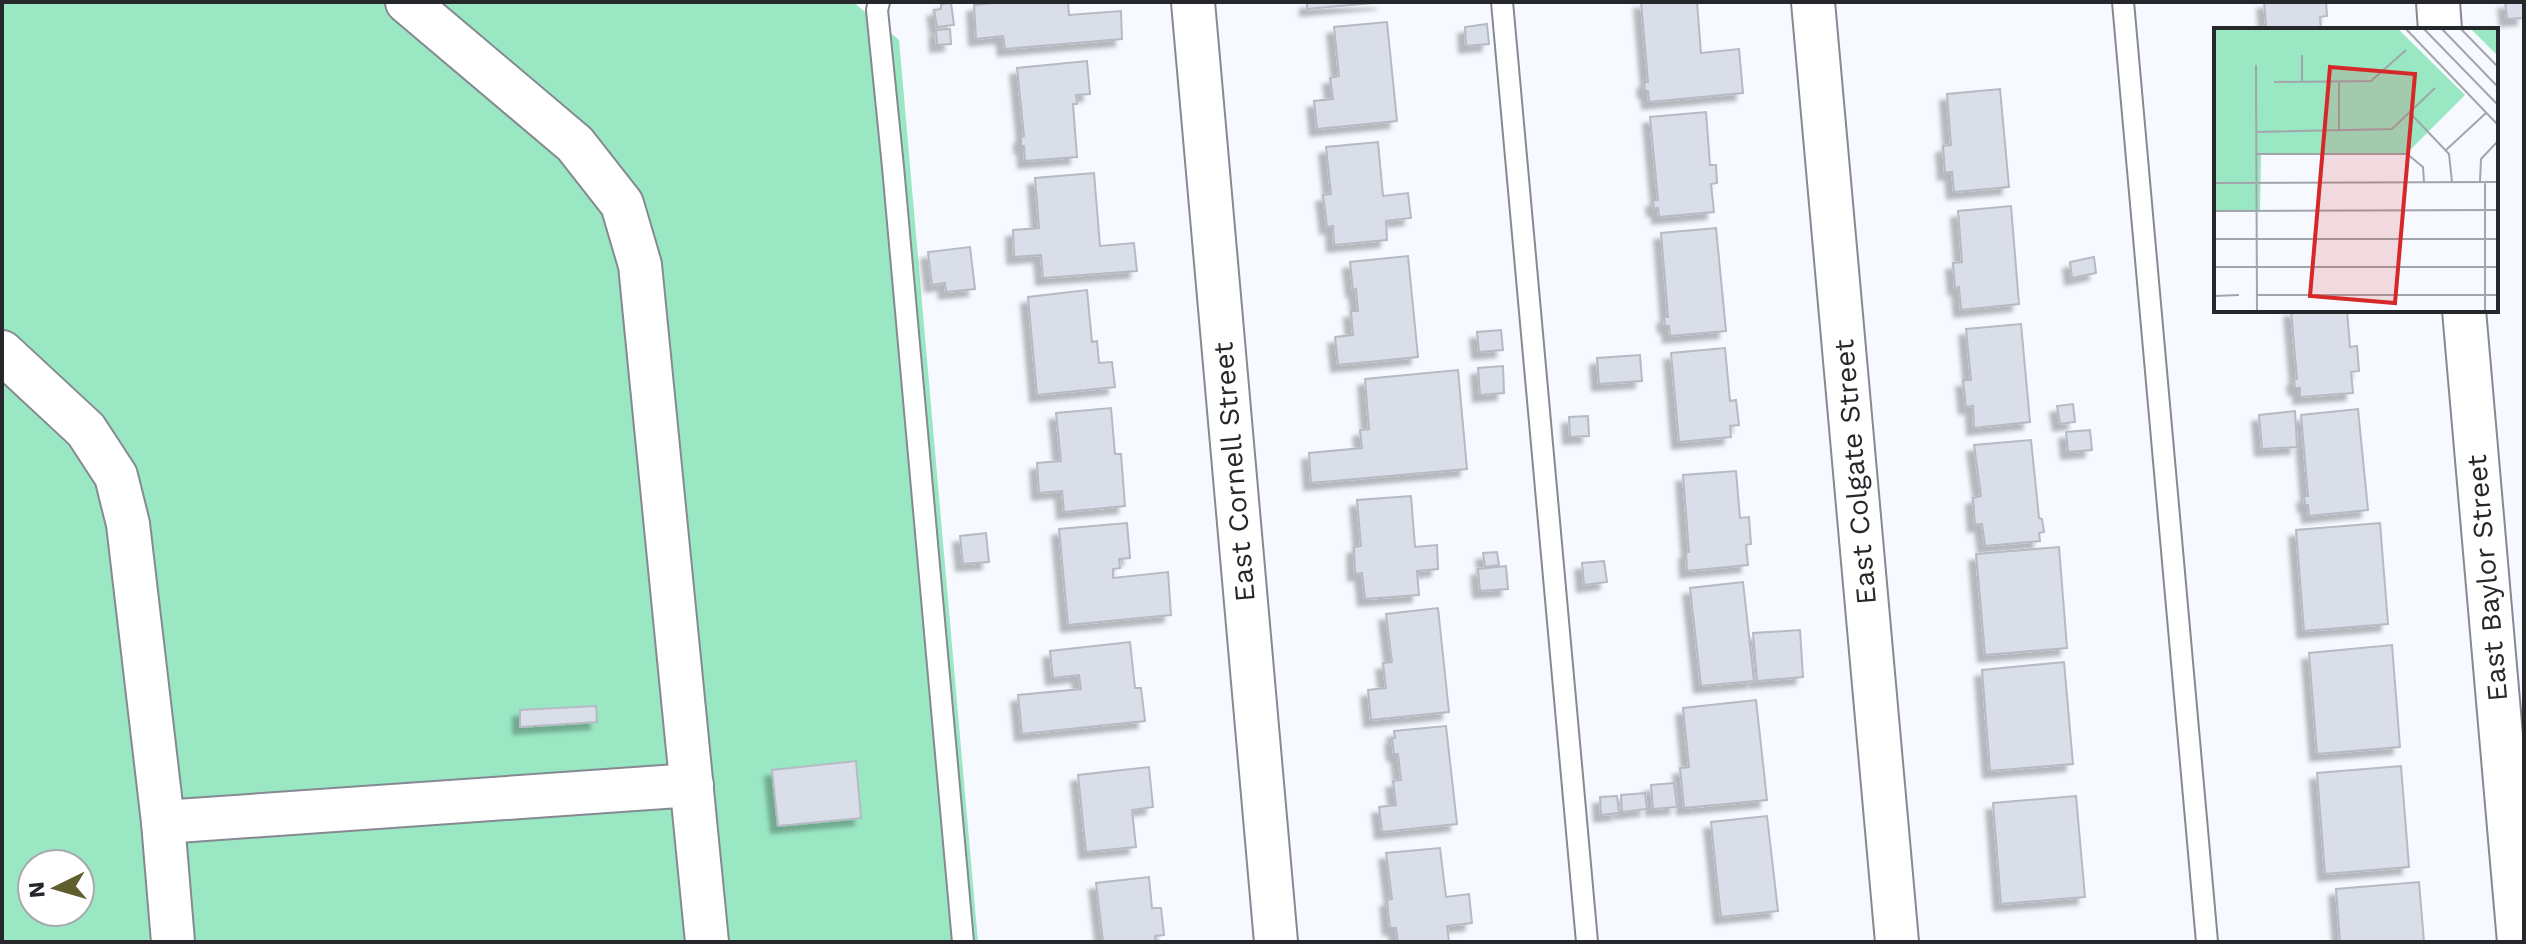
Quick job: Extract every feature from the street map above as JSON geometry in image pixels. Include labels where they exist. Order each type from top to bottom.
[{"type":"street","name":"East Cornell Street","points":[[1193,2],[1276,942]]},
{"type":"street","name":"East Colgate Street","points":[[1813,2],[1897,942]]},
{"type":"street","points":[[2438,2],[2440,28]]},
{"type":"street","points":[[427,9],[575,144],[622,204],[640,265],[707,942]]},
{"type":"street","name":"East Baylor Street","points":[[2464,312],[2510,684],[2519,942]]},
{"type":"street","points":[[2,352],[86,430],[116,476],[128,524],[163,822],[173,942]]},
{"type":"street","points":[[163,822],[692,785]]},
{"type":"lane","points":[[879,2],[877,10],[963,942]]},
{"type":"lane","points":[[1502,2],[1587,942]]},
{"type":"lane","points":[[2123,2],[2207,942]]},
{"type":"green space","points":[[2,2],[853,2],[899,40],[978,942],[2,942]]},
{"type":"building","points":[[1068,2],[1069,15],[1121,11],[1122,39],[1005,49],[1003,36],[976,39],[974,5]]},
{"type":"building","points":[[1307,2],[1384,2],[1307,9]]},
{"type":"building","points":[[1641,2],[1697,2],[1701,53],[1739,49],[1743,93],[1649,102],[1644,82],[1648,82]]},
{"type":"building","points":[[2264,2],[2326,2],[2327,16],[2320,17],[2321,28],[2263,28],[2266,25]]},
{"type":"building","points":[[2505,2],[2524,2],[2524,18],[2507,19]]},
{"type":"building","points":[[951,3],[954,25],[937,27],[934,10],[941,9],[941,4]]},
{"type":"building","points":[[1387,22],[1397,121],[1317,129],[1314,101],[1333,99],[1330,78],[1339,76],[1334,27]]},
{"type":"building","points":[[1487,24],[1489,44],[1466,46],[1465,27]]},
{"type":"building","points":[[950,29],[951,44],[937,45],[936,30]]},
{"type":"building","points":[[1087,61],[1090,94],[1076,95],[1077,104],[1073,104],[1077,157],[1025,161],[1024,146],[1021,146],[1021,137],[1024,136],[1017,68]]},
{"type":"building","points":[[2000,89],[2009,187],[1954,192],[1952,172],[1945,173],[1943,146],[1951,145],[1947,94]]},
{"type":"building","points":[[1706,112],[1710,165],[1716,165],[1717,183],[1711,184],[1714,212],[1659,217],[1653,200],[1658,200],[1650,117]]},
{"type":"building","points":[[1378,142],[1383,196],[1408,193],[1411,218],[1386,221],[1387,240],[1334,245],[1333,226],[1327,227],[1323,195],[1331,194],[1326,147]]},
{"type":"building","points":[[1094,173],[1100,246],[1134,243],[1137,271],[1043,278],[1041,255],[1014,257],[1013,230],[1039,228],[1035,178]]},
{"type":"building","points":[[2011,206],[2019,304],[1961,310],[1953,263],[1962,262],[1958,211]]},
{"type":"building","points":[[1716,228],[1726,331],[1670,336],[1664,317],[1668,317],[1661,233]]},
{"type":"building","points":[[970,247],[975,289],[946,292],[945,283],[932,285],[928,252]]},
{"type":"building","points":[[1408,256],[1418,357],[1338,365],[1335,337],[1353,335],[1351,311],[1358,311],[1350,262]]},
{"type":"building","points":[[2094,257],[2096,273],[2072,278],[2070,262]]},
{"type":"building","points":[[1087,290],[1092,342],[1097,341],[1099,363],[1112,362],[1115,387],[1037,395],[1028,297]]},
{"type":"building","points":[[2291,312],[2347,312],[2350,347],[2357,346],[2359,371],[2351,372],[2353,393],[2300,397],[2300,388],[2295,388],[2294,379],[2297,379]]},
{"type":"building","points":[[2021,324],[2030,422],[1974,428],[1973,406],[1966,407],[1963,380],[1971,380],[1966,329]]},
{"type":"building","points":[[1501,330],[1503,350],[1479,352],[1477,332]]},
{"type":"building","points":[[1725,348],[1730,401],[1736,400],[1739,425],[1730,426],[1731,437],[1679,442],[1671,353]]},
{"type":"building","points":[[1640,355],[1642,381],[1599,384],[1597,358]]},
{"type":"building","points":[[1503,366],[1504,393],[1480,395],[1478,368]]},
{"type":"building","points":[[1458,370],[1467,469],[1311,483],[1309,453],[1362,448],[1360,430],[1369,429],[1365,379]]},
{"type":"building","points":[[2073,404],[2075,422],[2060,424],[2057,406]]},
{"type":"building","points":[[1111,408],[1115,454],[1121,454],[1125,506],[1064,512],[1062,491],[1039,493],[1037,463],[1061,461],[1056,413]]},
{"type":"building","points":[[2358,409],[2368,510],[2309,516],[2304,496],[2308,496],[2301,415]]},
{"type":"building","points":[[2295,411],[2297,447],[2262,449],[2259,415]]},
{"type":"building","points":[[1588,416],[1589,436],[1570,437],[1569,417]]},
{"type":"building","points":[[2090,430],[2092,450],[2068,452],[2066,432]]},
{"type":"building","points":[[2031,440],[2039,518],[2042,519],[2044,532],[2039,533],[2040,541],[1985,546],[1982,524],[1975,525],[1973,498],[1981,496],[1974,445]]},
{"type":"building","points":[[1736,471],[1740,518],[1749,517],[1751,544],[1746,545],[1748,565],[1687,571],[1686,552],[1689,552],[1683,475]]},
{"type":"building","points":[[1411,496],[1415,547],[1437,545],[1438,569],[1417,571],[1419,595],[1365,599],[1362,573],[1355,574],[1354,547],[1361,546],[1357,500]]},
{"type":"building","points":[[1127,523],[1130,558],[1119,559],[1120,568],[1113,569],[1113,578],[1168,572],[1171,615],[1068,625],[1059,529]]},
{"type":"building","points":[[2380,523],[2388,624],[2304,631],[2296,530]]},
{"type":"building","points":[[986,533],[989,562],[963,564],[960,536]]},
{"type":"building","points":[[2059,547],[2067,648],[1985,655],[1976,554]]},
{"type":"building","points":[[1497,552],[1499,565],[1485,567],[1483,553]]},
{"type":"building","points":[[1604,561],[1607,582],[1584,585],[1582,563]]},
{"type":"building","points":[[1506,566],[1508,589],[1480,591],[1478,569]]},
{"type":"building","points":[[1743,582],[1754,681],[1701,686],[1690,588]]},
{"type":"building","points":[[1438,608],[1449,712],[1371,720],[1368,690],[1386,688],[1383,663],[1392,662],[1386,614]]},
{"type":"building","points":[[1800,630],[1803,677],[1757,681],[1753,633]]},
{"type":"building","points":[[1130,642],[1135,688],[1141,688],[1145,721],[1022,734],[1018,695],[1081,689],[1079,675],[1053,678],[1050,651]]},
{"type":"building","points":[[2392,645],[2400,747],[2317,754],[2309,653]]},
{"type":"building","points":[[2064,662],[2073,764],[1990,771],[1982,670]]},
{"type":"building","points":[[1756,700],[1767,800],[1684,808],[1680,768],[1689,767],[1683,708]]},
{"type":"building","points":[[596,706],[597,722],[520,727],[520,710]]},
{"type":"building","points":[[1446,726],[1457,824],[1382,832],[1379,807],[1396,805],[1393,781],[1401,780],[1398,754],[1394,754],[1394,731]]},
{"type":"building","points":[[856,761],[861,818],[778,826],[772,770]]},
{"type":"building","points":[[2401,766],[2409,867],[2325,874],[2317,773]]},
{"type":"building","points":[[1149,767],[1153,807],[1132,810],[1136,847],[1086,852],[1078,775]]},
{"type":"building","points":[[1674,783],[1677,807],[1653,809],[1651,785]]},
{"type":"building","points":[[1645,793],[1647,809],[1622,812],[1621,795]]},
{"type":"building","points":[[1617,796],[1619,813],[1601,815],[1600,797]]},
{"type":"building","points":[[2076,796],[2085,897],[2001,904],[1993,803]]},
{"type":"building","points":[[1767,816],[1778,911],[1721,917],[1711,822]]},
{"type":"building","points":[[1440,848],[1446,897],[1469,894],[1472,923],[1447,926],[1449,942],[1398,942],[1396,928],[1390,928],[1387,900],[1392,899],[1386,853]]},
{"type":"building","points":[[1149,877],[1152,908],[1161,908],[1164,935],[1155,936],[1156,942],[1103,942],[1096,883]]},
{"type":"building","points":[[2419,882],[2424,942],[2340,942],[2336,889]]}]
